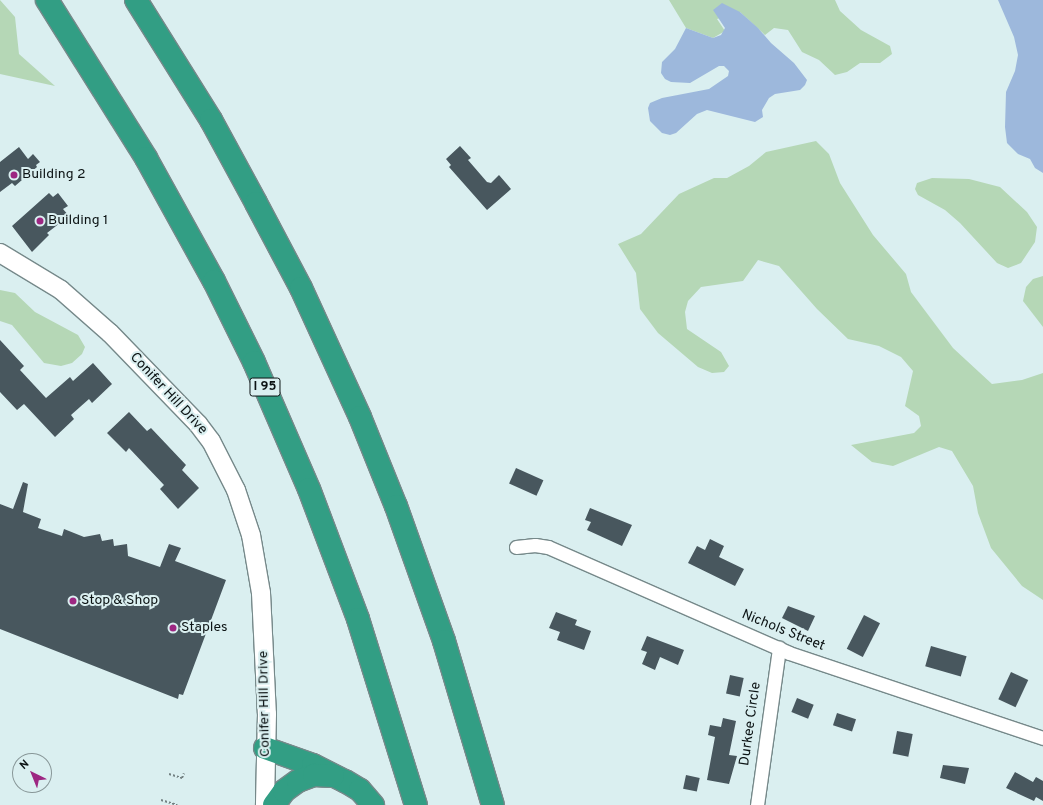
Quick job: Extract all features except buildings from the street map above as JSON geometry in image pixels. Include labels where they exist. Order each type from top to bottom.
[{"type":"highway","name":"I 95","points":[[47,0],[146,158],[214,281],[257,370],[309,489],[358,619],[416,805]]},
{"type":"highway","points":[[136,0],[203,107],[256,203],[300,288],[360,417],[399,513],[444,641],[493,805]]},
{"type":"highway","points":[[266,748],[339,778],[360,790],[373,805]]},
{"type":"highway","points":[[274,805],[284,791],[306,778],[322,775],[339,778]]},
{"type":"street","name":"Conifer Hill Drive","points":[[0,253],[61,290],[110,333],[173,396],[211,441],[236,490],[252,542],[261,593],[267,714],[266,805]]},
{"type":"street","name":"Nichols Street","points":[[516,547],[535,545],[548,547],[779,648],[1043,738]]},
{"type":"street","name":"Durkee Circle","points":[[757,805],[779,648]]},
{"type":"path","points":[[169,774],[182,778],[184,773]]},
{"type":"path","points":[[161,800],[177,805]]},
{"type":"green space","points":[[0,0],[15,17],[19,54],[55,86],[0,74]]},
{"type":"green space","points":[[669,0],[835,0],[840,11],[861,30],[890,46],[892,54],[880,63],[860,63],[847,72],[835,75],[819,60],[802,52],[788,30],[774,28],[765,35],[740,12],[717,19],[725,31],[713,38],[686,28]]},
{"type":"green space","points":[[816,141],[829,154],[840,183],[873,235],[906,274],[911,292],[953,348],[992,384],[1022,380],[1043,373],[1043,600],[1022,586],[991,548],[978,513],[973,486],[952,451],[939,447],[893,466],[872,462],[851,445],[914,433],[921,426],[919,416],[905,406],[913,371],[901,357],[879,346],[848,339],[817,309],[779,266],[758,260],[743,281],[701,287],[688,301],[685,312],[687,329],[721,352],[729,366],[724,372],[712,373],[698,367],[658,333],[640,309],[636,273],[618,244],[641,234],[679,194],[714,178],[727,178],[749,166],[766,152]]},
{"type":"green space","points":[[932,178],[969,179],[1000,187],[1027,212],[1037,227],[1035,242],[1021,263],[1008,268],[997,263],[960,223],[945,210],[918,195],[915,189],[917,183]]},
{"type":"green space","points":[[1043,276],[1043,327],[1023,301],[1026,287],[1033,279]]},
{"type":"green space","points":[[0,290],[15,293],[35,312],[78,335],[85,347],[82,354],[72,363],[61,366],[44,363],[12,325],[0,321]]},
{"type":"water","points":[[998,0],[1043,0],[1043,173],[1035,168],[1030,159],[1018,154],[1007,143],[1005,127],[1006,92],[1015,71],[1018,55],[1014,37]]},
{"type":"water","points":[[722,3],[740,12],[758,28],[771,43],[794,63],[807,80],[805,85],[800,90],[775,94],[769,98],[762,110],[763,117],[755,122],[707,110],[697,114],[676,133],[670,135],[662,133],[650,121],[648,108],[650,103],[662,98],[709,89],[728,76],[729,71],[724,66],[719,66],[690,83],[671,82],[665,79],[661,73],[662,62],[675,49],[686,28],[713,38],[721,35],[725,28],[713,10]]},
{"type":"place","name":"Building 2","points":[[14,175]]},
{"type":"place","name":"Building 1","points":[[40,221]]},
{"type":"place","name":"Stop & Shop","points":[[73,601]]},
{"type":"place","name":"Staples","points":[[173,628]]}]
